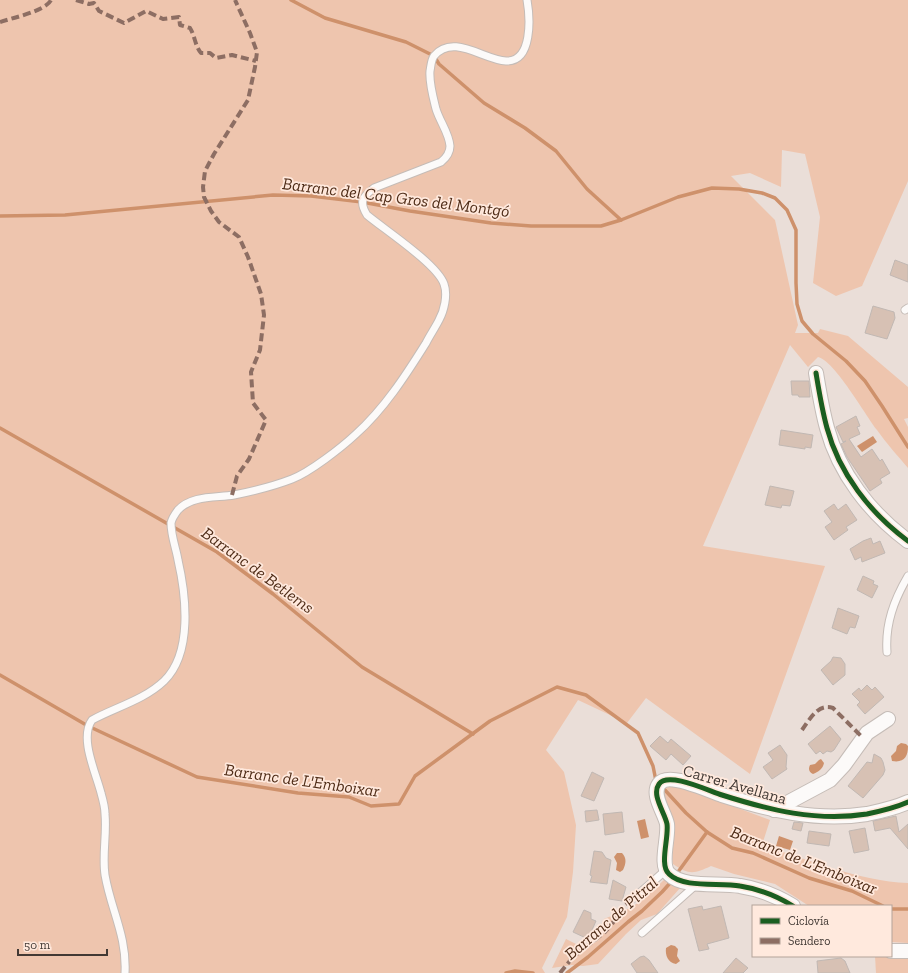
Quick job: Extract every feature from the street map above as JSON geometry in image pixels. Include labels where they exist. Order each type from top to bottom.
[{"type":"street","points":[[816,373],[827,428],[836,454],[847,476],[880,517],[908,541]]},
{"type":"street","points":[[774,810],[830,780],[844,765],[867,733],[888,719]]},
{"type":"street","name":"Carrer Avellana","points":[[666,870],[664,863],[668,831],[667,824],[657,797],[657,792],[659,784],[668,779],[696,785],[722,795],[797,815],[818,817],[848,816],[885,810],[908,802]]},
{"type":"street","points":[[666,870],[669,875],[686,882],[697,884],[739,885],[779,898],[791,905]]},
{"type":"street","points":[[892,950],[908,951]]},
{"type":"lane","points":[[125,973],[125,950],[123,938],[107,884],[104,868],[105,813],[100,788],[89,751],[87,730],[92,720],[140,698],[157,686],[168,676],[181,652],[184,631],[184,605],[181,574],[171,523],[173,518],[180,508],[196,500],[232,495],[258,489],[293,479],[304,473],[338,450],[356,434],[384,404],[410,369],[440,319],[446,297],[444,285],[439,275],[427,263],[367,216],[363,210],[362,202],[367,193],[374,188],[441,162],[447,156],[450,147],[445,129],[436,110],[429,79],[431,63],[434,56],[442,50],[452,46],[474,50],[494,59],[507,61],[517,57],[527,44],[530,31],[527,0]]},
{"type":"lane","points":[[887,652],[886,639],[889,619],[898,593],[908,576]]},
{"type":"lane","points":[[634,898],[666,870]]},
{"type":"lane","points":[[642,933],[697,884]]},
{"type":"shaded area","points":[[0,0],[908,0],[908,181],[862,286],[836,296],[813,283],[820,217],[805,154],[782,150],[781,187],[750,173],[731,176],[775,220],[798,325],[795,333],[818,333],[820,329],[848,336],[908,387],[908,418],[904,419],[908,427],[908,468],[888,445],[841,378],[825,360],[818,357],[808,367],[790,345],[703,546],[825,566],[750,774],[646,698],[627,723],[578,700],[546,750],[564,772],[576,825],[573,872],[567,917],[542,968],[545,973],[0,973]]},
{"type":"shaded area","points":[[873,436],[877,442],[862,452],[857,446]]},
{"type":"shaded area","points":[[901,743],[908,746],[906,756],[900,761],[892,761],[891,756],[896,751],[897,746]]},
{"type":"shaded area","points":[[821,759],[824,763],[823,767],[813,774],[809,769],[810,765],[815,764]]},
{"type":"shaded area","points":[[670,785],[681,787],[770,820],[762,845],[852,874],[908,883],[908,943],[892,942],[892,905],[807,905],[775,884],[734,874],[711,866],[700,871],[688,872],[673,864],[672,856],[674,840],[670,817],[662,792]]},
{"type":"shaded area","points":[[645,819],[649,837],[641,839],[637,821]]},
{"type":"shaded area","points":[[779,836],[793,841],[790,850],[776,846]]},
{"type":"shaded area","points":[[617,853],[622,853],[625,859],[624,868],[620,872],[616,870],[617,863],[614,857]]},
{"type":"shaded area","points":[[665,879],[680,888],[657,914],[641,920],[598,964],[583,966],[572,965],[552,968],[566,939],[578,945],[587,947],[599,940],[599,931],[604,919],[630,908],[644,899]]},
{"type":"shaded area","points":[[671,945],[678,949],[677,956],[680,961],[676,964],[669,960],[666,953],[666,948]]},
{"type":"shaded area","points":[[875,957],[908,958],[908,973],[876,973]]},
{"type":"building","points":[[895,260],[908,265],[908,282],[890,275]]},
{"type":"building","points":[[873,306],[894,312],[895,318],[887,339],[865,333]]},
{"type":"building","points":[[791,381],[809,381],[810,397],[799,397],[798,395],[792,395]]},
{"type":"building","points":[[856,416],[860,426],[857,427],[860,434],[849,439],[861,457],[872,449],[880,461],[882,459],[890,473],[880,479],[882,483],[870,491],[847,457],[841,444],[846,441],[843,442],[836,427]]},
{"type":"building","points":[[781,430],[813,435],[811,448],[805,447],[805,449],[779,445]]},
{"type":"building","points":[[770,486],[794,491],[790,506],[782,505],[781,508],[765,505]]},
{"type":"building","points":[[834,504],[838,510],[846,504],[857,520],[846,527],[848,530],[834,540],[825,527],[832,522],[824,511]]},
{"type":"building","points":[[871,538],[873,544],[880,541],[885,553],[862,562],[861,557],[855,560],[850,549]]},
{"type":"building","points":[[863,576],[874,581],[873,584],[878,586],[872,598],[857,590]]},
{"type":"building","points":[[838,608],[859,616],[855,628],[850,627],[847,634],[832,628]]},
{"type":"building","points":[[833,657],[841,658],[845,664],[845,675],[833,685],[821,670],[831,661]]},
{"type":"building","points":[[867,685],[872,690],[875,687],[884,697],[865,714],[857,705],[860,702],[852,694],[859,688],[861,691]]},
{"type":"building","points":[[830,726],[841,739],[831,752],[827,751],[823,754],[820,751],[816,754],[808,744]]},
{"type":"building","points":[[660,736],[668,743],[671,739],[691,756],[683,765],[671,754],[666,760],[650,746]]},
{"type":"building","points":[[780,745],[787,755],[787,769],[772,779],[763,767],[773,760],[768,753]]},
{"type":"building","points":[[874,754],[881,758],[885,770],[883,775],[863,798],[848,786],[867,762],[872,763]]},
{"type":"building","points":[[592,772],[604,778],[594,801],[581,796]]},
{"type":"building","points":[[597,810],[599,820],[586,822],[585,811]]},
{"type":"building","points":[[622,812],[624,832],[605,835],[603,814]]},
{"type":"building","points":[[896,816],[899,832],[908,824],[908,849],[890,828],[875,831],[873,821]]},
{"type":"building","points":[[794,822],[803,823],[801,831],[792,829]]},
{"type":"building","points":[[865,828],[869,850],[854,853],[849,831]]},
{"type":"building","points":[[809,831],[831,834],[829,846],[807,843]]},
{"type":"building","points":[[594,851],[602,852],[606,858],[611,860],[607,884],[590,882],[592,876],[590,875]]},
{"type":"building","points":[[613,880],[626,887],[622,901],[609,899]]},
{"type":"building","points":[[702,906],[703,910],[721,906],[729,938],[707,944],[709,949],[699,951],[688,909]]},
{"type":"building","points":[[584,910],[591,913],[591,919],[596,921],[588,939],[573,932]]},
{"type":"building","points":[[644,956],[649,960],[658,973],[637,973],[631,964],[640,957]]},
{"type":"building","points":[[736,958],[748,968],[743,973],[723,973]]},
{"type":"building","points":[[841,958],[845,961],[850,973],[818,973],[817,961]]},
{"type":"waterway","name":"Barranc de L'Emboixar","points":[[291,0],[325,18],[406,42],[434,56],[439,64],[484,103],[525,128],[556,151],[587,189],[621,220],[678,197],[712,188],[739,189],[762,193],[775,198],[787,210],[796,230],[797,304],[802,321],[813,334],[846,361],[865,381],[908,447]]},
{"type":"waterway","name":"Barranc del Cap Gros del Montgó","points":[[0,216],[65,215],[273,195],[311,196],[362,202],[491,223],[531,226],[601,226],[621,220]]},
{"type":"waterway","name":"Barranc de Betlems","points":[[0,428],[217,552],[273,594],[362,667],[473,734]]},
{"type":"waterway","name":"Barranc de L'Emboixar","points":[[0,675],[88,726],[197,777],[298,793],[349,797],[371,806],[399,804],[415,776],[490,721],[557,687],[586,695],[638,733],[653,766],[656,781]]},
{"type":"waterway","name":"Barranc de L'Emboixar","points":[[664,789],[686,813],[707,832],[732,848],[753,853],[809,878],[852,891],[881,905]]},
{"type":"waterway","points":[[678,872],[707,832]]},
{"type":"waterway","name":"Barranc de Pitral","points":[[567,973],[642,911],[671,882]]},
{"type":"waterway","name":"Barranc de L'Emboixar","points":[[892,909],[908,909]]},
{"type":"waterway","name":"Barranc de Pitral","points":[[506,973],[515,971],[533,973]]},
{"type":"marked path","points":[[0,22],[43,8],[51,0]]},
{"type":"marked path","points":[[76,0],[89,4],[94,3],[99,11],[124,23],[146,11],[163,19],[179,17],[180,25],[190,28],[197,47],[201,53],[210,53],[216,58],[232,55],[256,61]]},
{"type":"marked path","points":[[232,495],[237,476],[249,459],[266,420],[253,403],[251,372],[260,350],[264,315],[261,294],[239,237],[219,222],[211,211],[204,197],[203,187],[205,171],[248,100],[255,67],[257,52],[235,0]]},
{"type":"marked path","points":[[802,730],[815,713],[828,707],[833,708],[863,738]]},
{"type":"marked path","points":[[560,973],[573,957],[605,932],[624,905],[634,898]]},
{"type":"cycle path","points":[[816,373],[827,428],[839,461],[858,491],[869,505],[881,518],[908,541]]},
{"type":"cycle path","points":[[791,905],[781,899],[754,889],[732,885],[684,882],[669,874],[666,870],[664,858],[667,824],[657,799],[657,788],[659,784],[664,781],[679,781],[775,810],[830,817],[867,814],[893,808],[908,802]]}]
